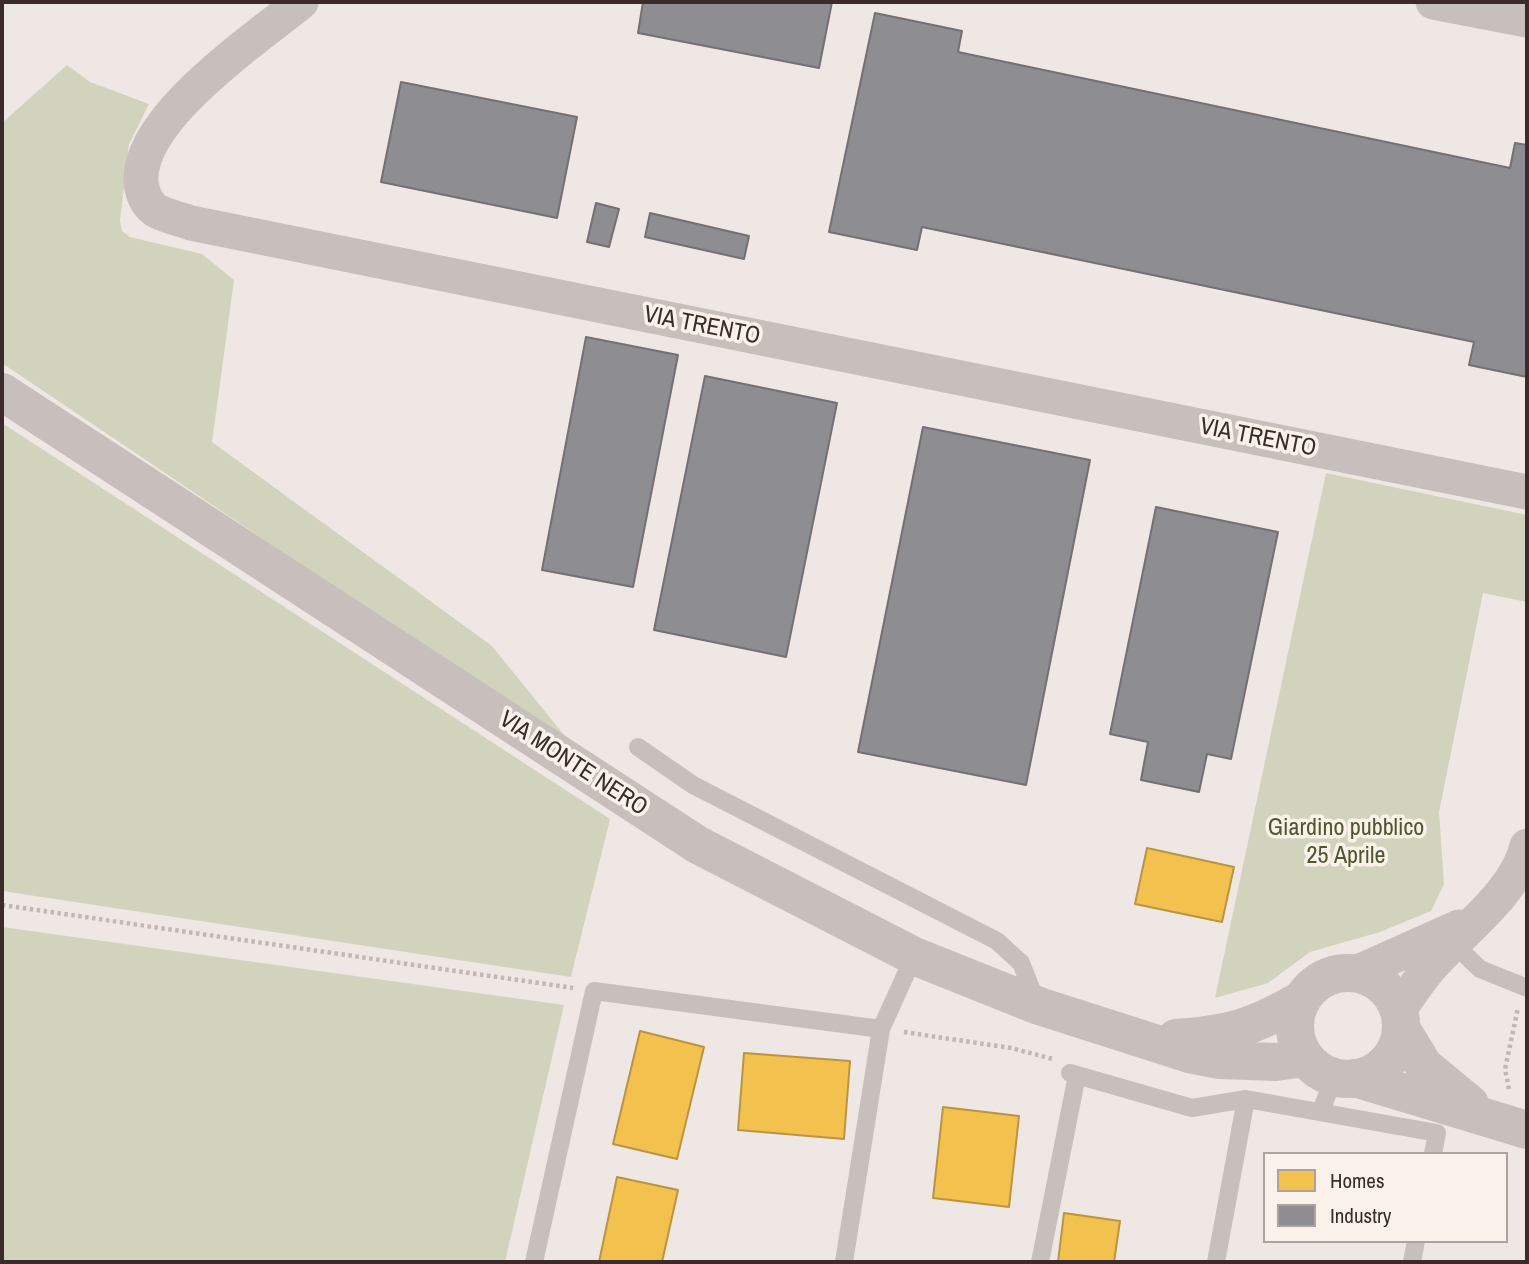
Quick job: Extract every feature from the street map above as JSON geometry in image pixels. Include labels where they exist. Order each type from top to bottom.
[{"type":"street","name":"VIA TRENTO","points":[[301,2],[196,88],[149,143],[141,167],[142,193],[155,209],[191,223],[1527,492]]},
{"type":"street","points":[[1433,2],[1527,20]]},
{"type":"street","name":"VIA MONTE NERO","points":[[2,392],[698,845],[914,956],[1039,1006],[1189,1054],[1220,1060],[1276,1062],[1329,1081],[1513,1116]]},
{"type":"street","points":[[1464,932],[1356,973],[1340,973],[1324,978],[1311,987],[1295,1014],[1294,1029],[1329,1081],[1372,1073],[1387,1062],[1397,1046],[1400,1019],[1428,970],[1464,932],[1516,874],[1527,846]]},
{"type":"street","points":[[1356,973],[1383,985],[1424,1066],[1460,1098],[1513,1116]]},
{"type":"street","name":"VIA MONTE NERO","points":[[1149,1039],[1221,1035],[1243,1029],[1301,1000]]},
{"type":"lane","points":[[638,747],[705,791],[997,941],[1021,963],[1039,1006]]},
{"type":"lane","points":[[1464,932],[1480,969],[1525,988]]},
{"type":"lane","points":[[844,1262],[881,1029],[914,956]]},
{"type":"lane","points":[[534,1262],[594,991],[881,1029]]},
{"type":"lane","points":[[1040,1262],[1073,1074],[1192,1108],[1329,1081],[1437,1133],[1433,1152]]},
{"type":"lane","points":[[1216,1262],[1246,1099]]},
{"type":"lane","points":[[1412,1262],[1416,1243]]},
{"type":"path","points":[[2,905],[594,991]]},
{"type":"path","points":[[1513,1116],[1505,1069],[1525,988]]},
{"type":"path","points":[[881,1029],[1011,1048],[1055,1059],[1073,1074]]},
{"type":"green space","points":[[67,65],[90,82],[149,104],[129,144],[120,221],[122,231],[130,237],[202,254],[234,280],[212,442],[492,646],[577,751],[2,363],[2,123]]},
{"type":"green space","points":[[2,423],[610,819],[571,977],[2,891]]},
{"type":"green space","name":"Giardino pubblico 25 Aprile","points":[[1326,473],[1527,515],[1527,602],[1483,593],[1439,812],[1444,884],[1431,911],[1380,932],[1310,952],[1268,983],[1215,998]]},
{"type":"green space","points":[[2,927],[564,1005],[505,1262],[2,1262]]},
{"type":"building: Homes","points":[[1147,848],[1234,867],[1222,922],[1135,904]]},
{"type":"building: Homes","points":[[640,1031],[704,1047],[677,1159],[613,1144]]},
{"type":"building: Homes","points":[[744,1053],[850,1061],[844,1139],[738,1130]]},
{"type":"building: Homes","points":[[943,1107],[1019,1116],[1009,1207],[933,1198]]},
{"type":"building: Homes","points":[[617,1177],[678,1190],[662,1262],[599,1262]]},
{"type":"building: Homes","points":[[1064,1213],[1120,1221],[1114,1262],[1058,1262]]},
{"type":"building: Industry","points":[[643,2],[832,2],[819,68],[638,33]]},
{"type":"building: Industry","points":[[875,13],[962,31],[958,52],[1510,168],[1515,143],[1527,145],[1527,377],[1469,365],[1474,342],[922,227],[917,250],[829,232]]},
{"type":"building: Industry","points":[[401,82],[577,117],[557,218],[381,182]]},
{"type":"building: Industry","points":[[596,203],[619,209],[609,247],[587,242]]},
{"type":"building: Industry","points":[[650,213],[749,236],[744,259],[645,237]]},
{"type":"building: Industry","points":[[586,337],[678,355],[633,587],[542,570]]},
{"type":"building: Industry","points":[[705,376],[837,403],[786,657],[654,630]]},
{"type":"building: Industry","points":[[923,427],[1090,460],[1026,785],[858,752]]},
{"type":"building: Industry","points":[[1156,507],[1278,532],[1231,759],[1207,754],[1199,792],[1141,780],[1148,742],[1110,734]]}]
